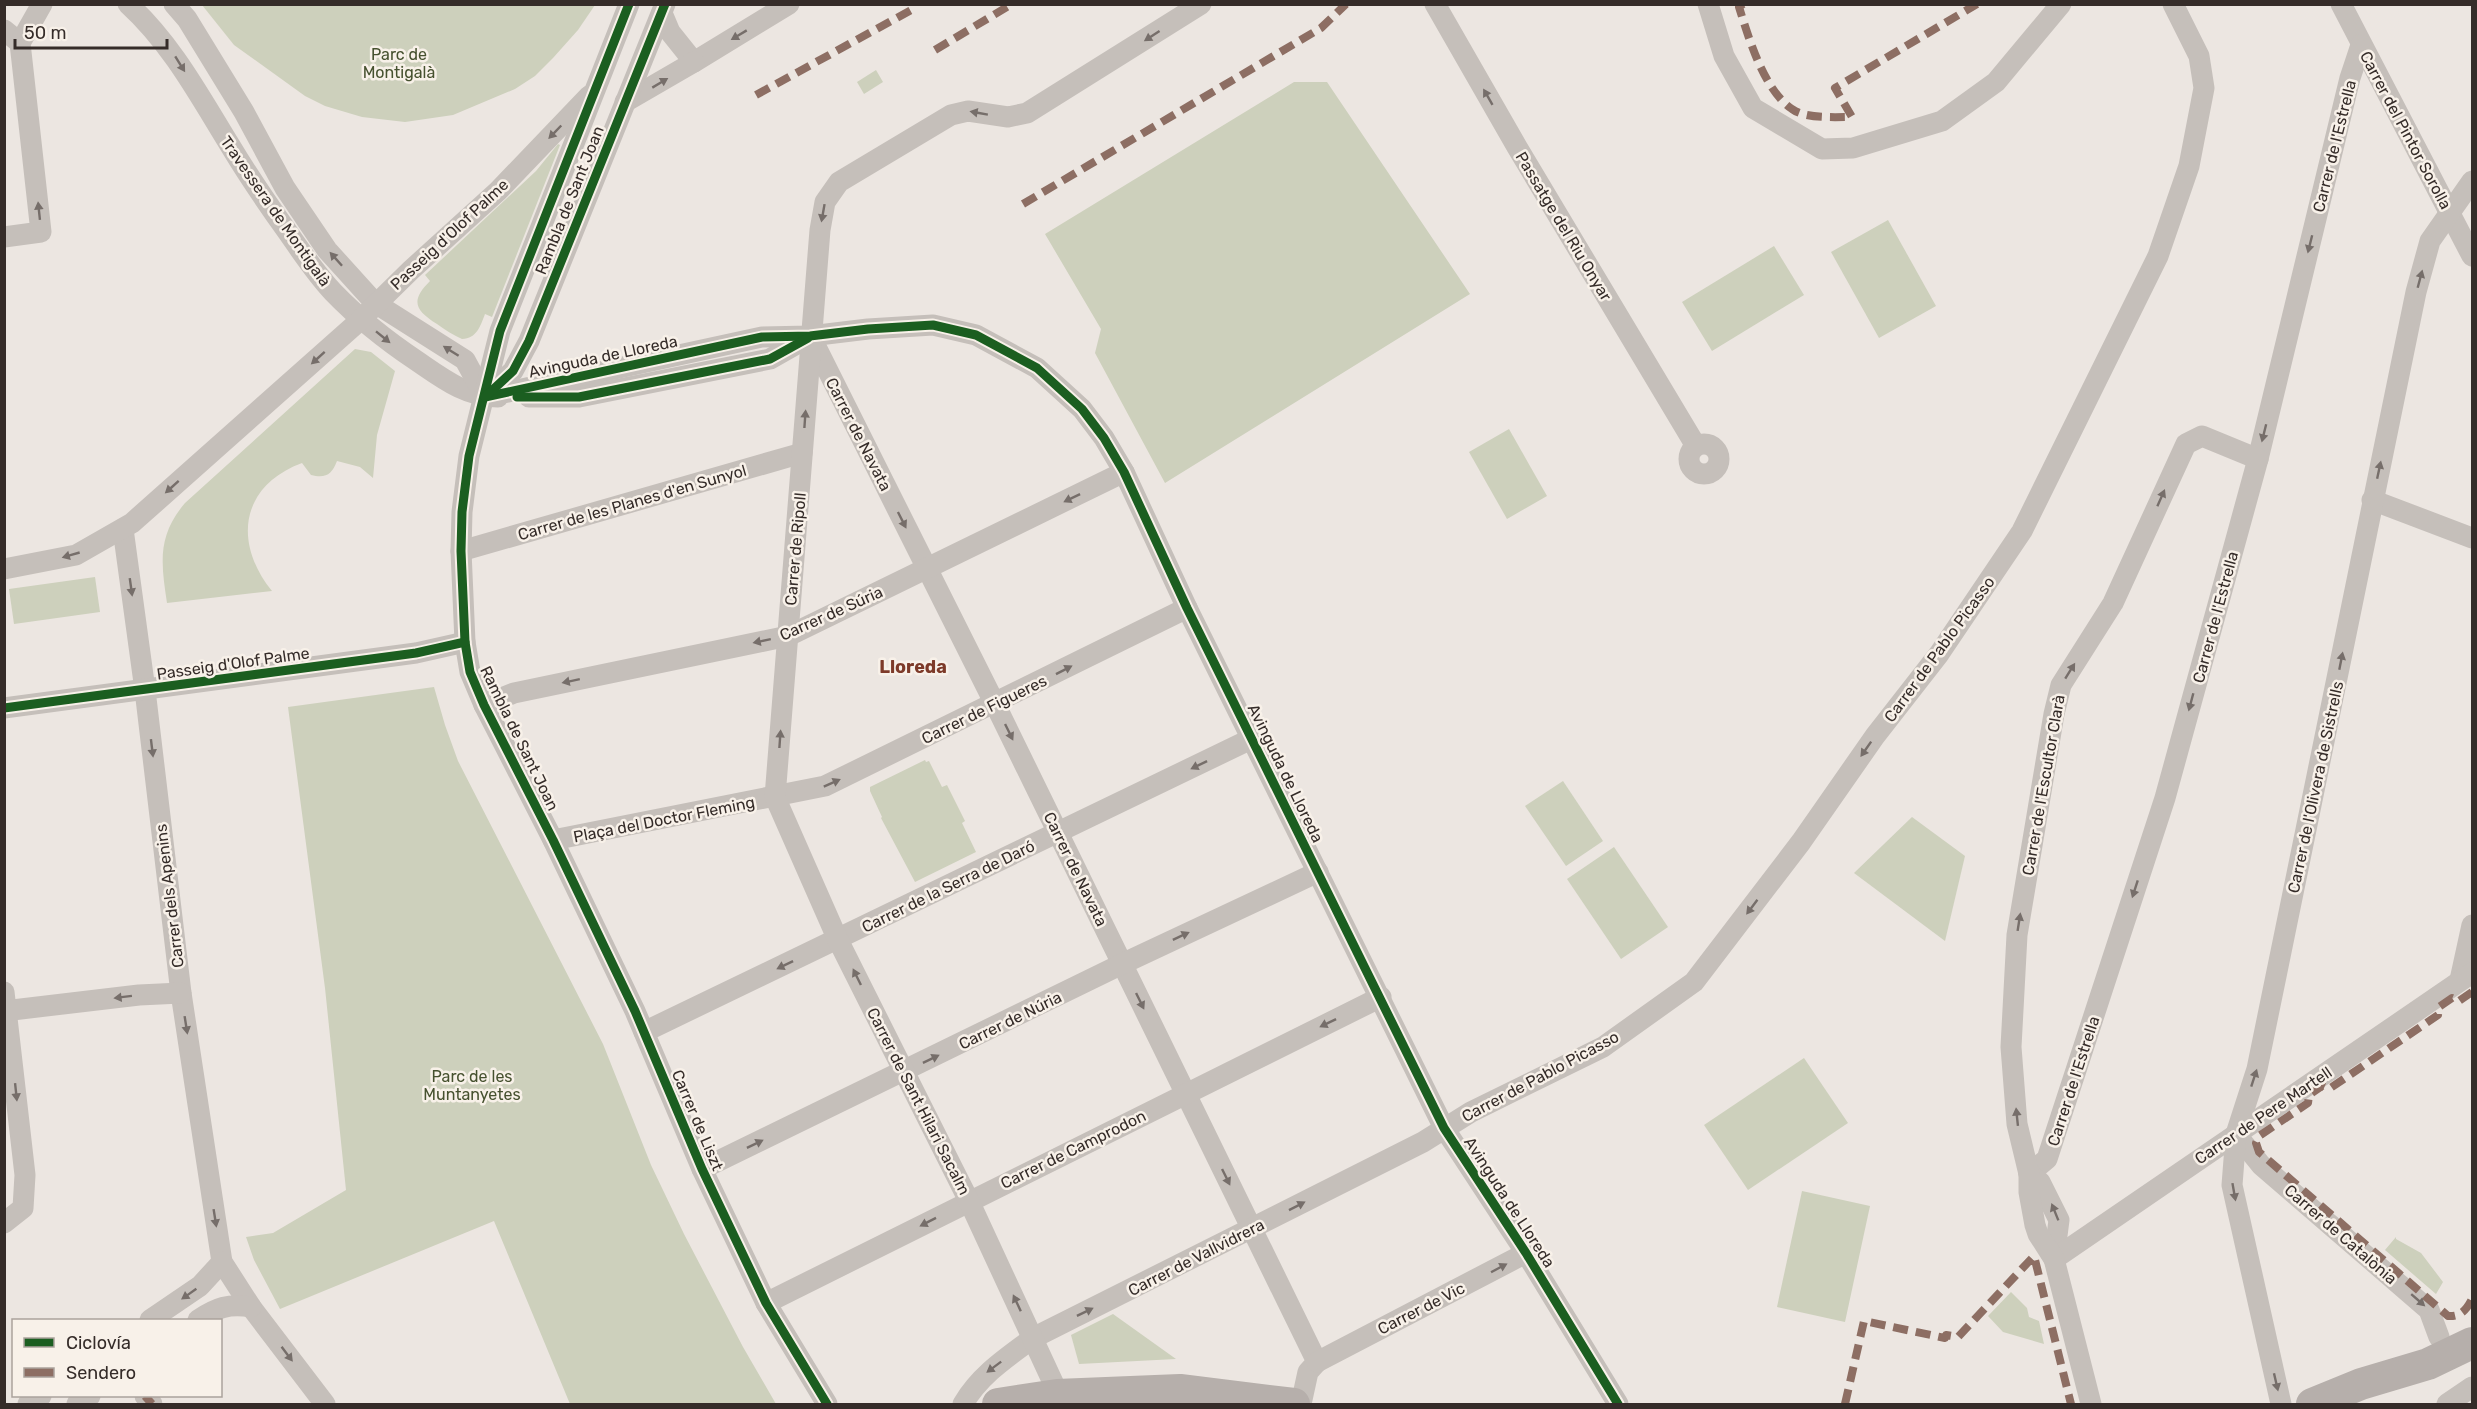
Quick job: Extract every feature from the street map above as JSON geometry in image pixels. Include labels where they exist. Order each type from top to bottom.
[{"type":"street","points":[[4,237],[41,232],[12,36],[42,4]]},
{"type":"street","name":"Travessera de Montigalà","points":[[128,4],[176,57],[252,181],[317,273],[368,311],[465,360],[485,397]]},
{"type":"street","name":"Travessera de Montigalà","points":[[174,4],[187,19],[244,112],[285,188],[368,311]]},
{"type":"street","name":"Rambla de Sant Joan","points":[[553,840],[484,705],[470,672],[465,642],[461,551],[462,512],[469,456],[500,331],[629,4]]},
{"type":"street","points":[[625,102],[789,4]]},
{"type":"street","name":"Carrer de Ripoll","points":[[775,797],[810,336],[820,230],[825,202],[839,182],[951,115],[968,111],[1008,117],[1027,113],[1201,4]]},
{"type":"street","name":"Passatge del Riu Onyar","points":[[1435,4],[1517,147],[1696,446]]},
{"type":"street","points":[[1708,4],[1724,56],[1753,108],[1822,149],[1853,148],[1942,121],[1996,82],[2061,4]]},
{"type":"street","name":"Carrer del Pintor Sorolla","points":[[2341,4],[2472,255]]},
{"type":"street","name":"Carrer de Pablo Picasso","points":[[1444,1128],[1603,1047],[1694,982],[1801,842],[1875,736],[1940,654],[2022,531],[2158,256],[2189,166],[2204,88],[2199,56],[2173,8]]},
{"type":"street","points":[[663,9],[670,32],[694,62]]},
{"type":"street","name":"Rambla de Sant Joan","points":[[485,397],[513,371],[529,340],[663,9]]},
{"type":"street","name":"Carrer de l'Estrella","points":[[2029,1174],[2048,1159],[2165,798],[2258,459],[2350,78],[2361,45]]},
{"type":"street","name":"Passeig d'Olof Palme","points":[[4,569],[76,555],[123,529],[368,311],[498,191],[595,90]]},
{"type":"street","name":"Carrer de l'Olivera de Sistrells","points":[[2281,1404],[2232,1185],[2236,1134],[2257,1069],[2326,738],[2372,500],[2422,272],[2430,241],[2472,181]]},
{"type":"street","name":"Avinguda de Lloreda","points":[[485,397],[762,337],[810,336],[868,329],[933,325],[976,335],[1037,368],[1082,409],[1104,438],[1124,472],[1187,608],[1444,1128],[1526,1253],[1618,1404]]},
{"type":"street","name":"Carrer de Navata","points":[[810,336],[995,704],[1317,1362]]},
{"type":"street","name":"Carrer de l'Escultor Clarà","points":[[2029,1174],[2017,1124],[2011,1047],[2016,946],[2054,714],[2061,685],[2113,603],[2186,444],[2202,436],[2258,459]]},
{"type":"street","name":"Carrer de les Planes d'en Sunyol","points":[[461,551],[802,453]]},
{"type":"street","name":"Carrer de Súria","points":[[484,705],[514,693],[788,636],[1124,472]]},
{"type":"street","points":[[2372,500],[2472,538]]},
{"type":"street","name":"Carrer dels Apenins","points":[[123,529],[145,690],[181,993],[222,1262],[251,1307],[325,1404]]},
{"type":"street","name":"Carrer de Figueres","points":[[775,797],[825,786],[1187,608]]},
{"type":"street","name":"Passeig d'Olof Palme","points":[[4,708],[429,651],[465,642]]},
{"type":"street","name":"Carrer de la Serra de Daró","points":[[838,940],[1251,739]]},
{"type":"street","name":"Plaça del Doctor Fleming","points":[[553,840],[775,797]]},
{"type":"street","name":"Carrer de Sant Hilari Sacalm","points":[[775,797],[838,940],[969,1201],[1060,1400]]},
{"type":"street","name":"Carrer de Liszt","points":[[553,840],[644,1032],[702,1169],[766,1303],[827,1404]]},
{"type":"street","name":"Carrer de Núria","points":[[702,1169],[903,1073],[1122,964],[1318,872]]},
{"type":"street","points":[[2466,976],[2472,925]]},
{"type":"street","points":[[644,1032],[838,940]]},
{"type":"street","name":"Carrer de Pere Martell","points":[[2054,1259],[2466,976]]},
{"type":"street","points":[[4,1223],[23,1208],[25,1175],[5,1005],[181,993]]},
{"type":"street","name":"Carrer de Camprodon","points":[[766,1303],[1381,997]]},
{"type":"street","name":"Carrer de Vallvidrera","points":[[963,1404],[984,1375],[1033,1338],[1423,1142],[1444,1128]]},
{"type":"street","name":"Carrer de Catalònia","points":[[2236,1134],[2261,1165],[2429,1310],[2439,1337]]},
{"type":"street","points":[[2029,1174],[2040,1182],[2059,1220],[2054,1259],[2091,1404]]},
{"type":"street","name":"Carrer de Vic","points":[[1317,1362],[1526,1253]]},
{"type":"street","points":[[151,1319],[200,1286],[222,1262]]},
{"type":"street","points":[[199,1319],[214,1309],[236,1304],[251,1307]]},
{"type":"street","points":[[2361,1384],[2472,1319]]},
{"type":"street","points":[[2313,1404],[2361,1384],[2428,1364],[2472,1343]]},
{"type":"street","points":[[1301,1404],[1308,1372],[1317,1362]]},
{"type":"street","points":[[2447,1404],[2472,1387]]},
{"type":"street","points":[[998,1404],[1180,1390],[1246,1401],[1294,1404]]},
{"type":"green space","name":"Parc de Montigalà","points":[[202,5],[595,5],[578,30],[553,58],[535,76],[515,89],[453,115],[405,122],[362,117],[325,106],[305,96],[234,45]]},
{"type":"green space","points":[[876,70],[883,82],[864,94],[857,82]]},
{"type":"green space","points":[[1294,82],[1327,82],[1470,294],[1165,483],[1095,353],[1101,329],[1045,234]]},
{"type":"green space","points":[[558,144],[560,145],[492,317],[485,314],[475,334],[462,339],[455,336],[420,310],[418,300],[420,294],[430,281],[425,275],[536,171]]},
{"type":"green space","points":[[1888,220],[1936,306],[1879,338],[1831,252]]},
{"type":"green space","points":[[1774,246],[1804,295],[1712,351],[1682,302]]},
{"type":"green space","points":[[355,349],[371,352],[395,371],[377,435],[373,478],[360,467],[337,461],[331,472],[324,476],[311,475],[302,463],[281,473],[266,486],[255,501],[249,518],[248,535],[252,554],[260,573],[272,591],[167,603],[163,575],[163,550],[165,539],[176,515],[185,503]]},
{"type":"green space","points":[[1509,429],[1547,496],[1507,519],[1469,452]]},
{"type":"green space","points":[[95,577],[100,612],[14,624],[9,589]]},
{"type":"green space","name":"Parc de les Muntanyetes","points":[[434,687],[458,761],[603,1044],[651,1165],[684,1234],[743,1347],[776,1404],[570,1404],[494,1221],[280,1309],[254,1260],[246,1237],[273,1233],[346,1190],[325,988],[288,707]]},
{"type":"green space","points":[[925,760],[929,761],[942,787],[947,785],[965,821],[962,823],[976,852],[915,882],[881,818],[870,787]]},
{"type":"green space","points":[[1563,781],[1603,841],[1566,866],[1525,806]]},
{"type":"green space","points":[[1912,817],[1965,856],[1945,941],[1854,873]]},
{"type":"green space","points":[[1614,847],[1668,927],[1621,959],[1567,879]]},
{"type":"green space","points":[[1804,1058],[1848,1123],[1748,1190],[1704,1125]]},
{"type":"green space","points":[[1802,1191],[1870,1206],[1845,1322],[1777,1307]]},
{"type":"green space","points":[[2396,1237],[2421,1253],[2443,1282],[2436,1294],[2385,1250]]},
{"type":"green space","points":[[2011,1292],[2027,1308],[2029,1317],[2039,1321],[2044,1344],[2003,1332],[1988,1316]]},
{"type":"green space","points":[[1113,1314],[1176,1359],[1079,1364],[1071,1335]]},
{"type":"marked path","points":[[935,50],[1012,4]]},
{"type":"marked path","points":[[1023,204],[1321,28],[1346,4]]},
{"type":"marked path","points":[[1743,4],[1739,7],[1753,48],[1773,90],[1792,109],[1821,117],[1852,117],[1835,88],[1977,4]]},
{"type":"marked path","points":[[756,95],[913,9]]},
{"type":"marked path","points":[[2472,992],[2459,1001],[2452,998],[2439,1007],[2438,1015],[2329,1089],[2322,1086],[2309,1095],[2308,1103],[2259,1136],[2256,1143],[2259,1152],[2448,1316],[2463,1312],[2472,1299]]},
{"type":"marked path","points":[[1845,1404],[1864,1321],[1945,1338],[1946,1335],[1958,1337],[2034,1256],[2071,1404]]},
{"type":"marked path","points":[[146,1397],[152,1404]]},
{"type":"cycle path","points":[[629,4],[500,331],[469,456],[462,512],[461,551],[465,642],[470,672],[484,705],[553,840],[635,1011],[702,1169],[766,1303],[827,1404]]},
{"type":"cycle path","points":[[485,397],[513,371],[529,341],[665,4]]},
{"type":"cycle path","points":[[485,397],[762,337],[810,336],[868,329],[933,325],[976,335],[1037,368],[1082,409],[1104,438],[1124,472],[1187,608],[1444,1128],[1526,1253],[1618,1404]]},
{"type":"cycle path","points":[[517,397],[579,397],[770,359],[808,338]]},
{"type":"cycle path","points":[[4,708],[416,653],[465,642]]},
{"type":"district","name":"Lloreda","points":[[913,667]]}]
